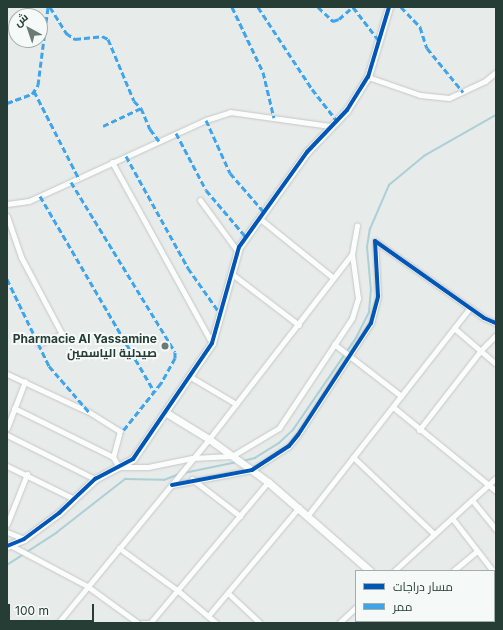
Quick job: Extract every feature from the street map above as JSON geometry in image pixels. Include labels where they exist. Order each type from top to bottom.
[{"type":"street","points":[[9,546],[24,539],[59,513],[95,479],[133,459],[212,343],[238,252],[259,218],[307,152],[346,110],[368,77],[389,7]]},
{"type":"street","points":[[368,77],[420,94],[448,98],[485,81],[496,72]]},
{"type":"street","points":[[7,204],[29,201],[206,120],[230,112],[330,126]]},
{"type":"street","points":[[112,162],[212,343]]},
{"type":"street","points":[[200,200],[238,252]]},
{"type":"street","points":[[7,216],[21,257],[62,334],[38,344]]},
{"type":"street","points":[[259,218],[332,277]]},
{"type":"street","points":[[119,467],[148,468],[192,458],[234,457],[279,428],[352,318],[356,307],[358,289],[352,254],[357,225]]},
{"type":"street","points":[[172,485],[192,479],[250,469],[289,446],[298,435],[372,322],[377,308],[375,241],[470,308],[496,323]]},
{"type":"street","points":[[61,622],[87,586],[209,439],[299,325],[332,277],[352,254]]},
{"type":"street","points":[[232,274],[299,325]]},
{"type":"street","points":[[308,515],[470,308]]},
{"type":"street","points":[[454,328],[496,364]]},
{"type":"street","points":[[419,430],[481,350],[496,335]]},
{"type":"street","points":[[334,344],[401,396]]},
{"type":"street","points":[[7,374],[25,381],[89,412],[120,431],[122,434],[113,457]]},
{"type":"street","points":[[189,376],[236,404]]},
{"type":"street","points":[[7,428],[25,381]]},
{"type":"street","points":[[392,407],[496,491]]},
{"type":"street","points":[[14,408],[113,457],[119,467]]},
{"type":"street","points":[[165,412],[209,439],[268,482],[299,507],[369,570]]},
{"type":"street","points":[[7,436],[95,479]]},
{"type":"street","points":[[353,457],[434,534]]},
{"type":"street","points":[[7,466],[27,474],[74,499]]},
{"type":"street","points":[[7,524],[27,474]]},
{"type":"street","points":[[395,570],[496,478]]},
{"type":"street","points":[[192,479],[240,516]]},
{"type":"street","points":[[142,623],[150,623],[268,482]]},
{"type":"street","points":[[472,500],[496,530]]},
{"type":"street","points":[[208,616],[299,507]]},
{"type":"street","points":[[452,518],[491,570]]},
{"type":"street","points":[[7,532],[24,539]]},
{"type":"street","points":[[9,546],[87,586],[138,623]]},
{"type":"street","points":[[119,548],[178,590],[216,623]]},
{"type":"street","points":[[454,570],[477,551]]},
{"type":"street","points":[[228,593],[260,623]]},
{"type":"street","points":[[339,623],[355,608]]},
{"type":"waterway","points":[[243,461],[255,458],[279,443],[293,430],[356,338],[369,312],[371,291],[367,247],[370,229],[389,185],[424,156],[496,115]]},
{"type":"waterway","points":[[184,473],[237,462]]},
{"type":"waterway","points":[[27,552],[56,533],[125,479],[164,480],[177,475]]},
{"type":"waterway","points":[[7,565],[24,554]]},
{"type":"marked path","points":[[7,103],[32,94],[38,85],[48,7]]},
{"type":"marked path","points":[[50,7],[66,33],[75,39],[102,36],[108,39],[134,101],[141,108],[150,129],[159,141]]},
{"type":"marked path","points":[[232,7],[263,72],[274,118]]},
{"type":"marked path","points":[[258,7],[312,89],[336,120]]},
{"type":"marked path","points":[[318,7],[333,21],[339,19],[353,7],[380,42]]},
{"type":"marked path","points":[[401,7],[420,27],[427,48],[463,92]]},
{"type":"marked path","points":[[34,91],[79,179]]},
{"type":"marked path","points":[[103,126],[141,108]]},
{"type":"marked path","points":[[206,120],[230,173],[264,212]]},
{"type":"marked path","points":[[176,133],[206,190],[246,237]]},
{"type":"marked path","points":[[126,156],[188,268],[221,315]]},
{"type":"marked path","points":[[71,182],[175,352],[175,358],[161,383],[122,432]]},
{"type":"marked path","points":[[40,196],[154,391]]},
{"type":"marked path","points":[[7,279],[49,366],[89,412]]},
{"type":"cycle path","points":[[7,546],[24,539],[59,513],[95,479],[133,459],[212,343],[239,247],[307,152],[347,110],[368,77],[389,7]]},
{"type":"cycle path","points":[[172,485],[252,470],[289,446],[298,435],[371,323],[378,296],[375,241],[484,318],[496,323]]},
{"type":"place","name":"Pharmacie Al Yassamine صيدلية الياسمين","points":[[165,346]]}]
